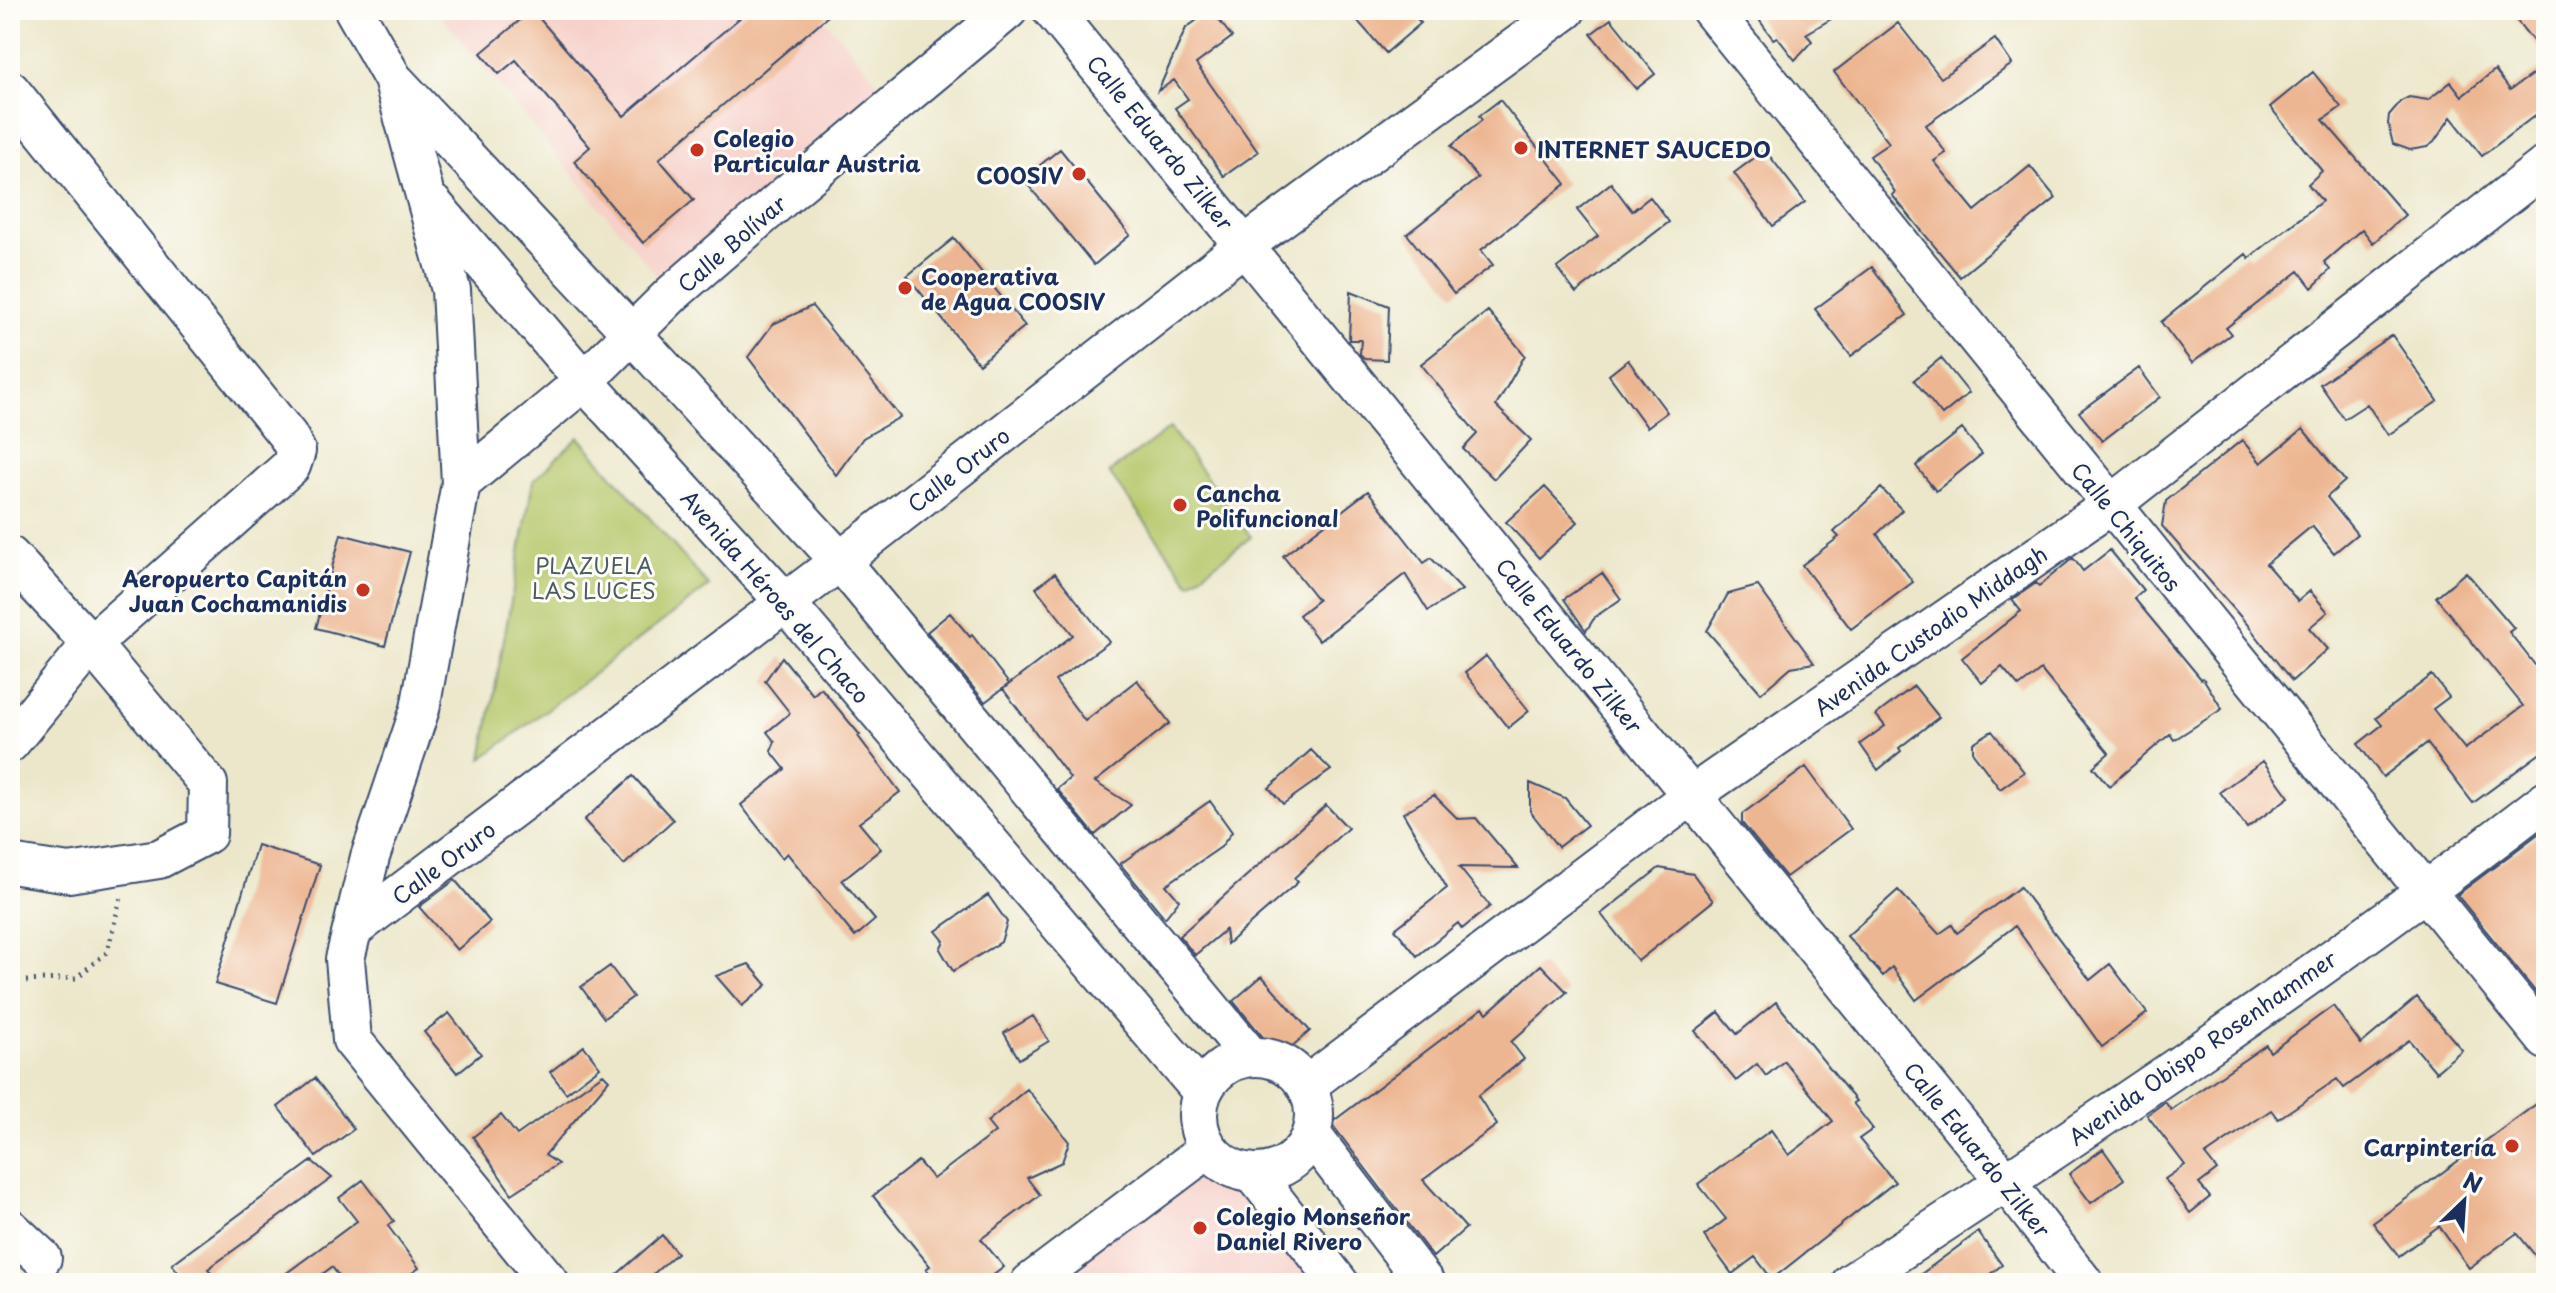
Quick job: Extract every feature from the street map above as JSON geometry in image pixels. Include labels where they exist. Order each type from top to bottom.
[{"type":"street","name":"Avenida Héroes del Chaco","points":[[354,10],[393,79],[840,561],[1251,1057]]},
{"type":"street","name":"Calle Bolívar","points":[[461,483],[584,381],[672,294],[751,225],[1008,10]]},
{"type":"street","name":"Calle Eduardo Zilker","points":[[1052,10],[2006,1182],[2084,1283]]},
{"type":"street","name":"Calle Oruro","points":[[352,930],[840,561],[1245,245],[1566,10]]},
{"type":"street","name":"Calle Chiquitos","points":[[1711,10],[2546,1040]]},
{"type":"street","name":"Avenida Héroes del Chaco","points":[[393,79],[426,196],[584,381],[785,602],[1202,1092]]},
{"type":"street","points":[[10,90],[288,436],[296,451],[291,466],[91,644],[10,743]]},
{"type":"street","name":"Avenida Custodio Middagh","points":[[1306,1086],[1692,795],[2111,505],[2546,165]]},
{"type":"street","points":[[426,196],[451,290],[461,483],[420,709],[370,857],[345,959],[352,1040],[550,1283]]},
{"type":"street","points":[[10,556],[91,644],[208,784],[207,834],[159,859],[69,873],[10,864]]},
{"type":"street","name":"Avenida Obispo Rosenhammer","points":[[1851,1283],[2006,1182],[2425,893],[2546,800]]},
{"type":"street","points":[[1251,1057],[1267,1058],[1296,1073],[1306,1086],[1313,1101],[1311,1134],[1303,1150],[1289,1163],[1273,1171],[1254,1174],[1221,1162],[1208,1149],[1200,1131],[1198,1111],[1202,1092],[1222,1068],[1251,1057]]},
{"type":"street","points":[[1311,1134],[1425,1283]]},
{"type":"street","points":[[1030,1283],[1208,1149]]},
{"type":"street","points":[[1254,1174],[1339,1283]]},
{"type":"street","points":[[10,1228],[42,1258]]},
{"type":"path","points":[[10,982],[76,978],[107,952],[130,863]]},
{"type":"shaded area","name":"Colegio Particular Austria","points":[[436,10],[816,10],[897,104],[672,294]]},
{"type":"shaded area","name":"Colegio Monseñor Daniel Rivero","points":[[1221,1162],[1237,1170],[1339,1283],[1030,1283]]},
{"type":"green space","name":"Cancha Polifuncional","points":[[1170,428],[1251,537],[1190,583],[1109,473]]},
{"type":"green space","name":"PLAZUELA LAS LUCES","points":[[579,437],[709,586],[482,759],[533,481]]},
{"type":"building","points":[[532,10],[624,116],[749,10],[835,10],[659,159],[694,200],[643,243],[574,161],[590,147],[516,60],[499,74],[481,53]]},
{"type":"building","points":[[1211,10],[1232,37],[1196,64],[1258,152],[1224,176],[1175,108],[1188,99],[1174,80],[1158,91],[1186,28]]},
{"type":"building","points":[[1348,10],[1409,10],[1421,23],[1386,53]]},
{"type":"building","points":[[1752,10],[1846,10],[1806,34],[1812,41],[1795,60],[1777,37],[1773,39]]},
{"type":"building","points":[[2508,10],[2546,10],[2546,57]]},
{"type":"building","points":[[1611,19],[1655,74],[1636,89],[1591,34]]},
{"type":"building","points":[[1898,23],[1941,78],[1995,39],[2012,64],[1926,125],[1946,153],[1934,161],[1975,211],[2030,166],[2056,198],[1960,277],[1892,195],[1895,192],[1870,156],[1889,143],[1834,72]]},
{"type":"building","points":[[2546,65],[2546,107],[2482,156],[2451,117],[2427,147],[2410,150],[2393,144],[2389,115],[2401,101],[2409,97],[2428,100],[2451,82],[2462,96],[2495,70],[2510,90]]},
{"type":"building","points":[[2313,72],[2341,107],[2323,120],[2405,215],[2373,243],[2362,229],[2324,262],[2330,270],[2312,288],[2299,271],[2226,328],[2231,334],[2192,363],[2161,322],[2246,254],[2249,258],[2322,201],[2308,184],[2322,171],[2270,107]]},
{"type":"building","points":[[1500,100],[1566,184],[1481,250],[1493,265],[1454,294],[1407,234],[1478,178],[1451,146],[1482,120],[1479,116]]},
{"type":"building","points":[[1060,149],[1130,235],[1094,265],[1023,179]]},
{"type":"building","points":[[1765,150],[1805,202],[1773,226],[1734,173]]},
{"type":"building","points":[[1611,183],[1632,211],[1650,197],[1669,222],[1576,293],[1557,268],[1598,236],[1577,210]]},
{"type":"building","points":[[954,238],[1025,326],[979,364],[907,276]]},
{"type":"building","points":[[1872,267],[1907,315],[1851,356],[1815,309]]},
{"type":"building","points":[[1351,291],[1389,306],[1387,360],[1365,359],[1360,354],[1361,340],[1349,340]]},
{"type":"building","points":[[812,306],[900,417],[863,438],[836,475],[748,357],[773,324]]},
{"type":"building","points":[[1488,311],[1525,355],[1496,406],[1531,440],[1494,479],[1463,449],[1477,434],[1421,364]]},
{"type":"building","points":[[2392,335],[2438,401],[2388,435],[2367,404],[2344,419],[2320,384]]},
{"type":"building","points":[[1941,358],[1969,393],[1942,415],[1914,380]]},
{"type":"building","points":[[1628,360],[1667,412],[1647,427],[1609,375]]},
{"type":"building","points":[[2139,368],[2160,397],[2102,441],[2079,412]]},
{"type":"building","points":[[1962,429],[1982,454],[1936,491],[1916,466]]},
{"type":"building","points":[[2303,429],[2345,481],[2327,497],[2357,534],[2334,553],[2312,526],[2266,564],[2298,601],[2310,591],[2328,612],[2309,628],[2328,649],[2292,681],[2162,526],[2166,501],[2242,440],[2261,463]]},
{"type":"building","points":[[1545,487],[1578,522],[1539,558],[1506,522]]},
{"type":"building","points":[[1881,488],[1902,510],[1877,534],[1913,582],[1851,629],[1802,565],[1839,537],[1834,532]]},
{"type":"building","points":[[1368,491],[1424,563],[1431,558],[1462,590],[1428,611],[1405,574],[1319,641],[1299,615],[1318,600],[1283,556]]},
{"type":"building","name":"Aeropuerto Capitán Juan Cochamanidis","points":[[341,534],[410,552],[385,646],[316,628]]},
{"type":"building","points":[[2110,550],[2143,590],[2134,598],[2203,678],[2222,709],[2174,740],[2170,734],[2109,786],[2093,767],[2109,753],[2041,670],[2019,687],[2002,667],[1982,683],[1962,658],[2021,611],[2012,600],[2036,583],[2039,586],[2073,558],[2083,571]]},
{"type":"building","points":[[2466,572],[2514,628],[2509,632],[2546,679],[2546,749],[2473,803],[2427,743],[2383,777],[2358,744],[2382,725],[2376,718],[2432,675],[2449,697],[2433,709],[2465,749],[2523,706],[2436,597]]},
{"type":"building","points":[[1055,573],[1109,642],[1055,681],[1085,721],[1137,680],[1170,723],[1095,782],[1131,805],[1095,835],[1057,789],[1070,778],[1003,689],[1073,635],[1036,588]]},
{"type":"building","points":[[1602,573],[1621,599],[1595,617],[1586,631],[1564,599]]},
{"type":"building","points":[[1758,586],[1814,663],[1791,667],[1761,693],[1707,631],[1728,594]]},
{"type":"building","points":[[950,613],[970,637],[972,635],[1009,684],[985,702],[927,632]]},
{"type":"building","points":[[1486,656],[1529,711],[1508,728],[1465,673]]},
{"type":"building","points":[[782,657],[813,695],[821,688],[860,735],[900,792],[859,823],[881,849],[842,880],[875,920],[855,937],[787,853],[782,858],[741,805],[785,769],[771,751],[775,742],[767,732],[790,713],[765,681]]},
{"type":"building","points":[[1914,686],[1939,717],[1899,748],[1901,751],[1878,770],[1860,744],[1885,726],[1876,715]]},
{"type":"building","points":[[1992,731],[2024,772],[2000,789],[1973,753],[1973,743]]},
{"type":"building","points":[[1311,750],[1331,770],[1283,804],[1269,788]]},
{"type":"building","points":[[2263,761],[2289,797],[2247,828],[2220,792]]},
{"type":"building","points":[[1806,767],[1851,829],[1786,877],[1742,823],[1742,814]]},
{"type":"building","points":[[633,776],[673,820],[624,865],[584,820]]},
{"type":"building","points":[[1530,783],[1565,798],[1587,825],[1558,847],[1530,811]]},
{"type":"building","points":[[1434,795],[1458,819],[1476,818],[1518,868],[1459,867],[1490,906],[1462,929],[1458,923],[1417,956],[1395,929],[1447,888],[1403,813]]},
{"type":"building","points":[[1210,801],[1232,832],[1221,847],[1166,885],[1179,900],[1165,918],[1120,864]]},
{"type":"building","points":[[1326,805],[1348,828],[1294,878],[1298,882],[1227,944],[1225,930],[1195,955],[1179,936]]},
{"type":"building","points":[[2546,828],[2546,1005],[2457,895]]},
{"type":"building","points":[[257,845],[320,865],[277,1003],[215,984]]},
{"type":"building","points":[[1659,868],[1693,874],[1713,901],[1638,961],[1601,914]]},
{"type":"building","points":[[455,880],[490,922],[457,950],[419,907]]},
{"type":"building","points":[[2020,887],[2090,980],[2110,964],[2147,1013],[2102,1047],[2015,926],[1916,1000],[1892,967],[1883,976],[1847,936],[1898,890],[1939,934],[1952,925],[1957,933]]},
{"type":"building","points":[[988,895],[1007,922],[1001,942],[953,971],[940,949],[944,941],[936,931]]},
{"type":"building","points":[[749,964],[767,985],[742,1006],[716,976]]},
{"type":"building","points":[[1541,965],[1567,992],[1511,1042],[1524,1059],[1478,1096],[1497,1125],[1423,1180],[1466,1228],[1433,1257],[1331,1123],[1483,1008],[1487,1013]]},
{"type":"building","points":[[610,966],[633,997],[604,1018],[581,987]]},
{"type":"building","points":[[1262,976],[1310,1031],[1283,1054],[1272,1053],[1268,1043],[1233,1001]]},
{"type":"building","points":[[2417,997],[2462,1050],[2436,1072],[2409,1040],[2344,1088],[2337,1079],[2278,1119],[2271,1110],[2205,1155],[2217,1170],[2199,1184],[2210,1197],[2190,1213],[2165,1179],[2185,1165],[2147,1115],[2165,1102],[2171,1110],[2266,1045],[2270,1052],[2333,1006],[2361,1044]]},
{"type":"building","points":[[1776,1002],[1856,1101],[1853,1103],[1873,1129],[1859,1139],[1895,1182],[1772,1279],[1755,1257],[1732,1274],[1704,1236],[1726,1219],[1698,1184],[1771,1130],[1789,1155],[1833,1121],[1784,1061],[1766,1076],[1757,1064],[1736,1081],[1695,1031],[1719,1012],[1737,1034]]},
{"type":"building","points":[[449,1013],[481,1054],[457,1073],[424,1032]]},
{"type":"building","points":[[1033,1016],[1049,1041],[1019,1059],[1004,1033]]},
{"type":"building","points":[[584,1046],[600,1067],[566,1093],[550,1072]]},
{"type":"building","points":[[603,1074],[609,1080],[545,1155],[558,1164],[512,1194],[473,1137],[501,1115],[517,1135]]},
{"type":"building","points":[[315,1078],[354,1129],[316,1157],[278,1107]]},
{"type":"building","points":[[1027,1089],[1069,1142],[1062,1162],[1027,1178],[1040,1195],[981,1239],[1004,1267],[983,1283],[938,1283],[926,1269],[930,1266],[873,1196],[918,1161],[933,1179],[995,1132],[987,1122]]},
{"type":"building","name":"Carpintería","points":[[2546,1097],[2546,1269],[2517,1233],[2469,1268],[2439,1226],[2399,1256],[2373,1223]]},
{"type":"building","points":[[2103,1149],[2124,1179],[2091,1203],[2069,1174]]},
{"type":"building","points":[[312,1161],[332,1178],[208,1269],[219,1283],[186,1283],[172,1264]]},
{"type":"building","points":[[363,1180],[394,1221],[388,1226],[419,1268],[398,1283],[344,1283],[332,1267],[310,1283],[273,1283],[357,1221],[339,1198]]},
{"type":"building","points":[[1978,1232],[2002,1265],[1978,1283],[1909,1283]]},
{"type":"building","points":[[662,1235],[677,1253],[643,1283],[607,1283]]},
{"type":"place","name":"INTERNET SAUCEDO","points":[[1521,148]]},
{"type":"place","name":"Colegio Particular Austria","points":[[697,150]]},
{"type":"place","name":"COOSIV","points":[[1079,174]]},
{"type":"place","name":"Cooperativa de Agua COOSIV","points":[[905,288]]},
{"type":"place","name":"Cancha Polifuncional","points":[[1180,505]]},
{"type":"place","name":"Aeropuerto Capitán Juan Cochamanidis","points":[[363,590]]},
{"type":"place","name":"Carpintería","points":[[2512,1146]]},
{"type":"place","name":"Colegio Monseñor Daniel Rivero","points":[[1200,1228]]}]
